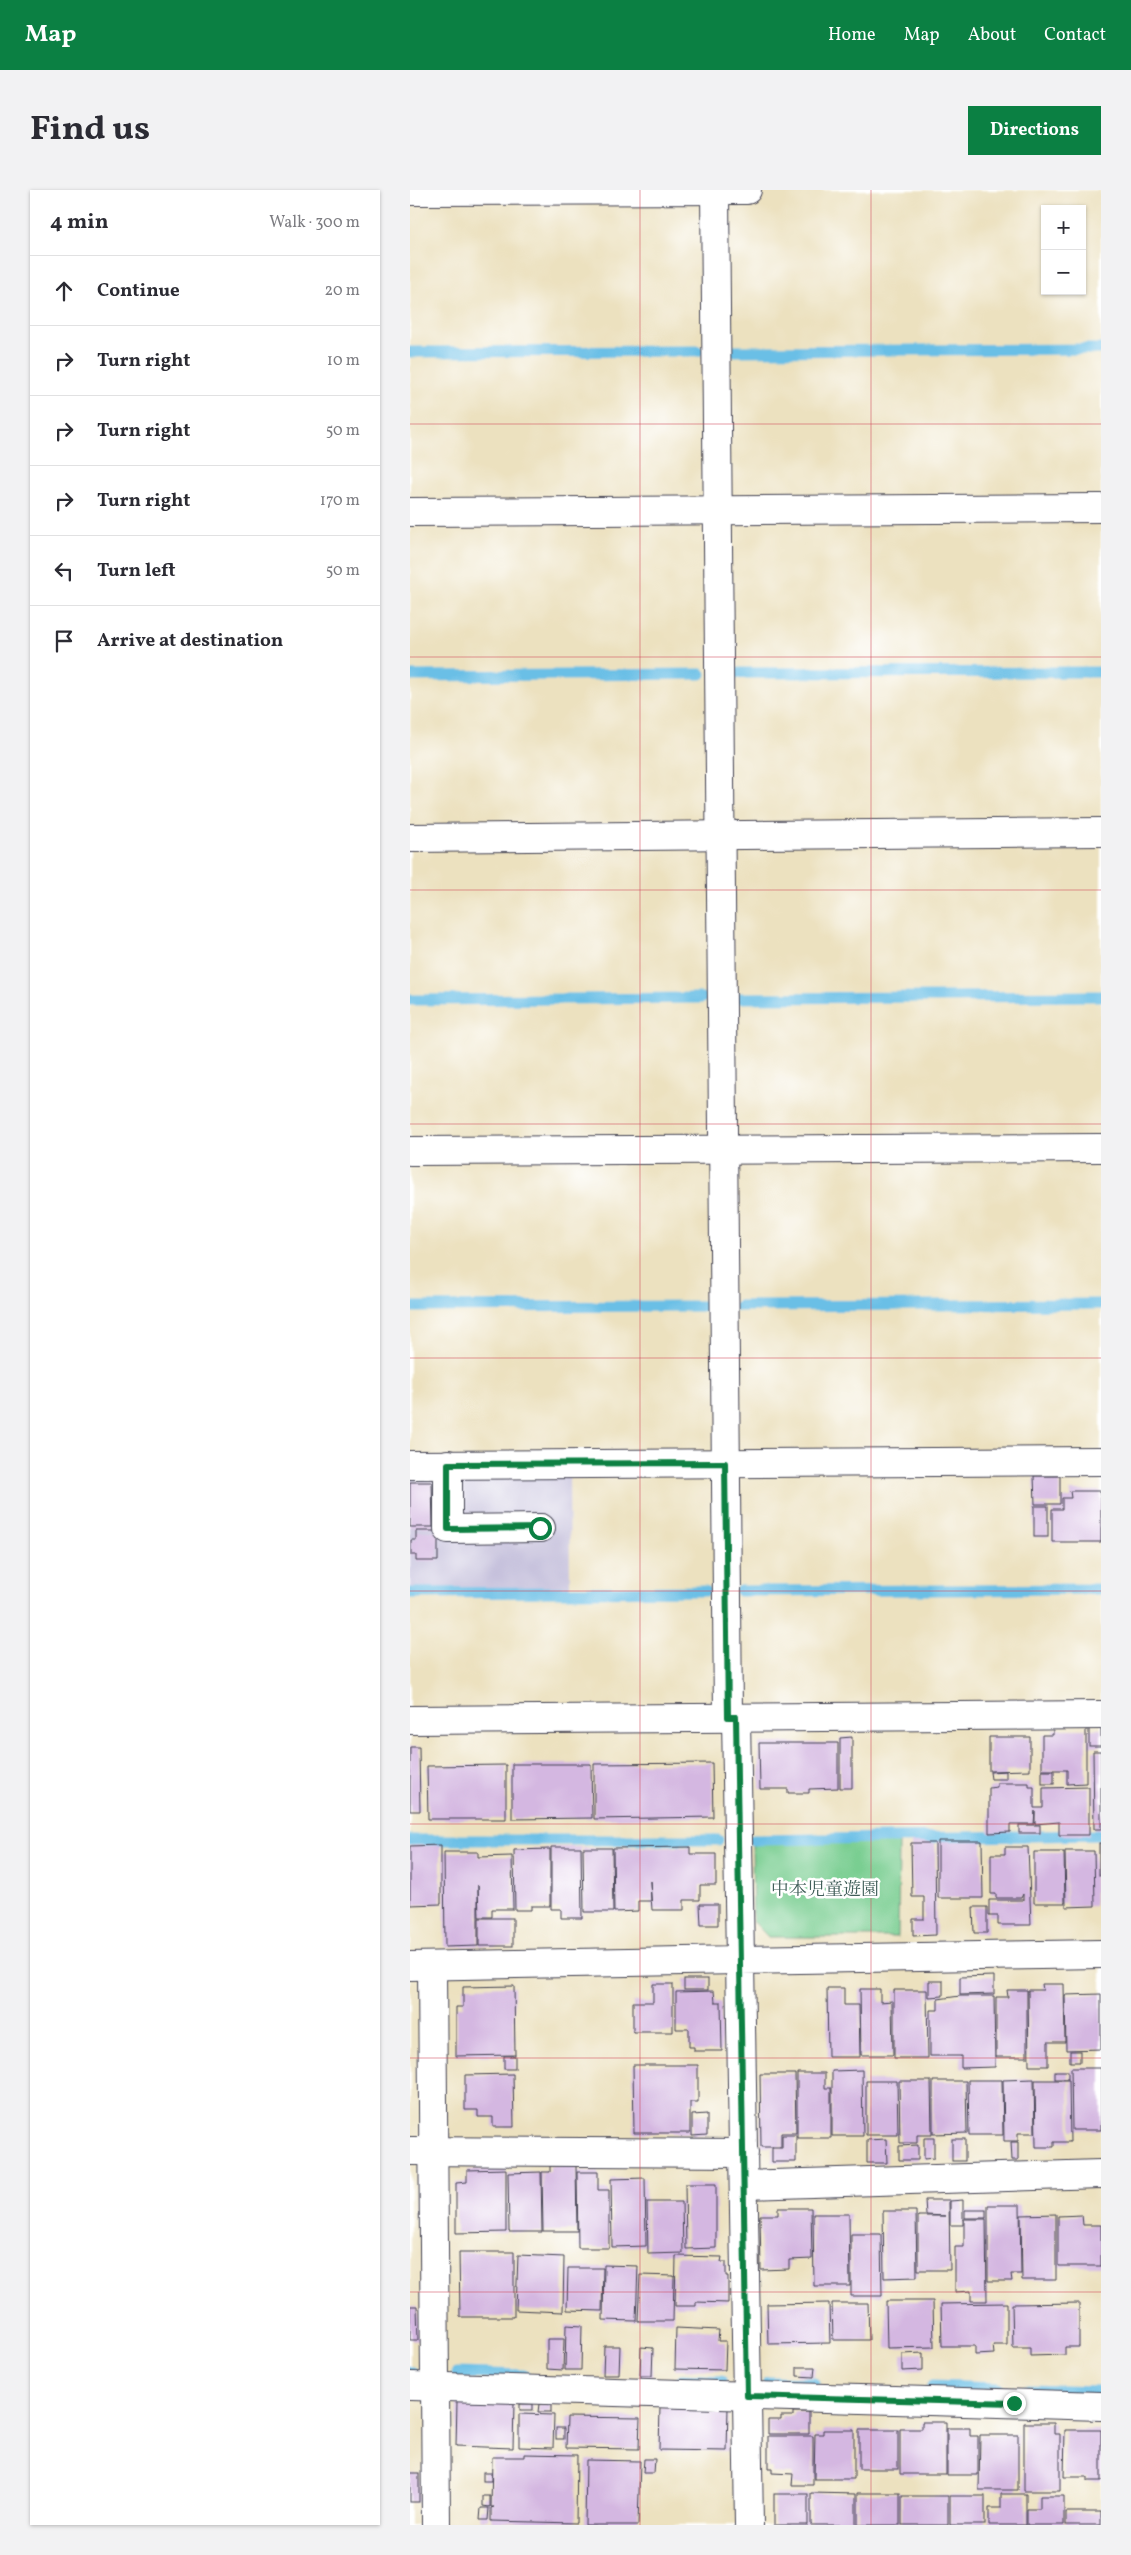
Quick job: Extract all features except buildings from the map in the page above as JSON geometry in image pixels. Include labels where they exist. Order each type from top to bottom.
[{"type":"street","points":[[715,190],[725,1463],[740,1960],[749,2525]]},
{"type":"street","points":[[410,191],[747,190]]},
{"type":"street","points":[[410,512],[1101,508]]},
{"type":"street","points":[[410,838],[1101,832]]},
{"type":"street","points":[[410,1151],[1101,1148]]},
{"type":"street","points":[[410,1464],[1101,1461]]},
{"type":"street","points":[[448,1464],[448,1529],[540,1528]]},
{"type":"street","points":[[410,1720],[1101,1715]]},
{"type":"street","points":[[436,2525],[422,2387],[423,2151],[421,1966],[1101,1954]]},
{"type":"street","points":[[423,2151],[744,2153]]},
{"type":"street","points":[[744,2185],[1101,2174]]},
{"type":"street","points":[[422,2387],[1101,2406]]},
{"type":"shaded area","points":[[569,1475],[570,1587],[410,1588],[410,1476]]},
{"type":"green space","name":"中本児童遊園","points":[[899,1841],[898,1937],[768,1937],[753,1921],[752,1842]]},
{"type":"waterway","points":[[732,351],[1101,349]]},
{"type":"waterway","points":[[410,352],[698,351]]},
{"type":"waterway","points":[[735,673],[1101,672]]},
{"type":"waterway","points":[[410,676],[701,674]]},
{"type":"waterway","points":[[736,998],[1101,996]]},
{"type":"waterway","points":[[410,1000],[702,998]]},
{"type":"waterway","points":[[739,1306],[1101,1304]]},
{"type":"waterway","points":[[410,1307],[705,1306]]},
{"type":"waterway","points":[[740,1591],[1101,1589]]},
{"type":"waterway","points":[[410,1593],[705,1591]]},
{"type":"waterway","points":[[753,1840],[1101,1835]]},
{"type":"waterway","points":[[410,1840],[718,1840]]},
{"type":"waterway","points":[[457,2373],[524,2375]]},
{"type":"waterway","points":[[682,2379],[721,2381]]},
{"type":"waterway","points":[[769,2382],[814,2383]]},
{"type":"waterway","points":[[932,2386],[998,2388]]},
{"type":"waterway","points":[[1028,2389],[1101,2391]]},
{"type":"route","points":[[540,1528],[448,1529],[448,1464],[725,1463],[728,1717],[736,1717],[747,2396],[1014,2403]]}]
